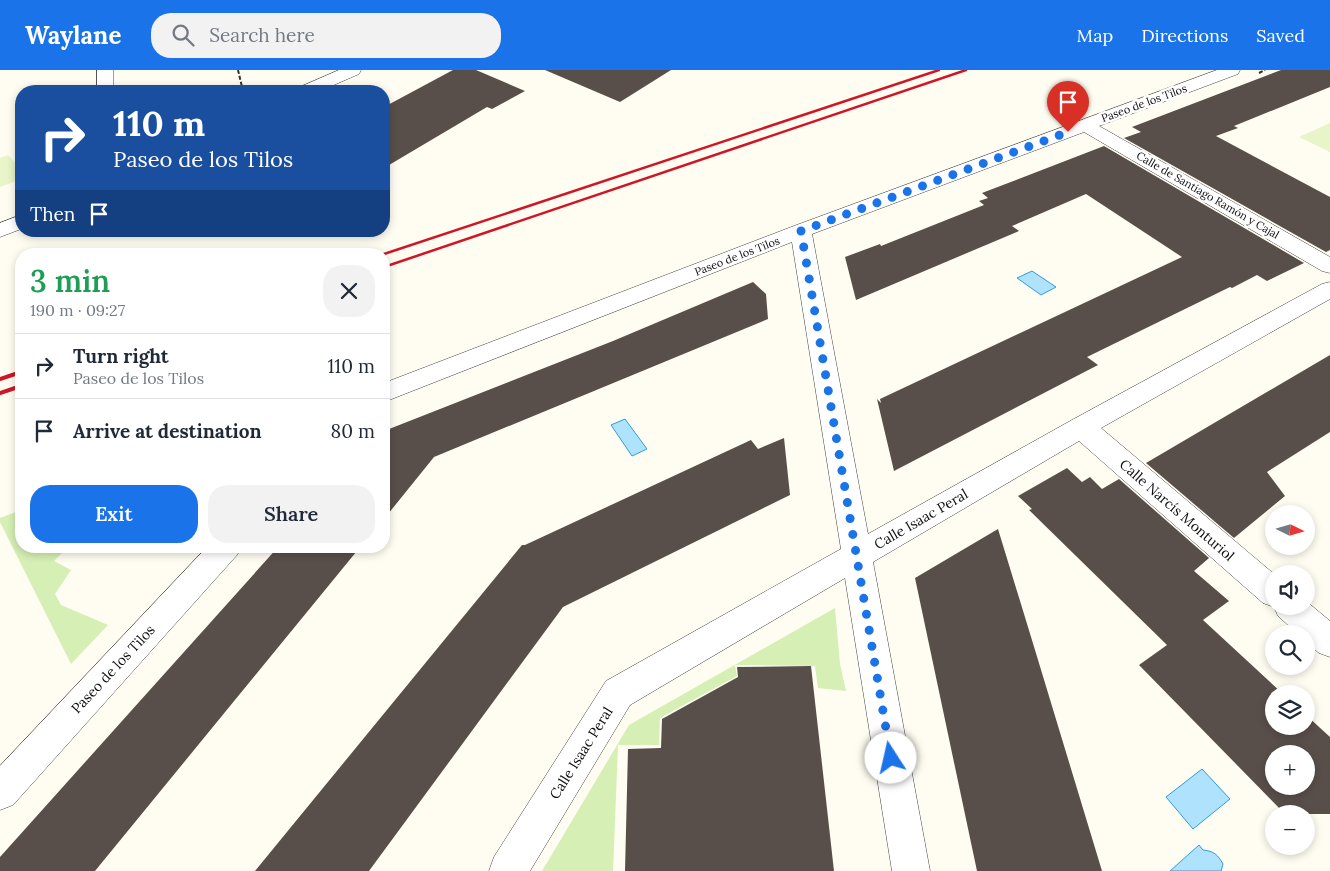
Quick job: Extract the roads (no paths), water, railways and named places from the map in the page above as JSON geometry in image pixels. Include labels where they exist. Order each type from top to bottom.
[{"type":"street","points":[[105,70],[105,85]]},
{"type":"street","points":[[319,85],[352,70]]},
{"type":"street","name":"Paseo de los Tilos","points":[[390,390],[801,231],[1232,70]]},
{"type":"street","name":"Calle de Santiago Ramón y Cajal","points":[[1085,125],[1330,266]]},
{"type":"street","points":[[0,231],[15,224]]},
{"type":"street","points":[[801,231],[911,871]]},
{"type":"street","name":"Calle Isaac Peral","points":[[508,871],[618,693],[1081,427],[1330,289]]},
{"type":"street","name":"Calle Narcís Monturiol","points":[[1081,427],[1265,585]]},
{"type":"street","name":"Paseo de los Tilos","points":[[0,792],[221,553]]},
{"type":"street","points":[[1299,615],[1330,642]]},
{"type":"water","points":[[1032,271],[1056,287],[1041,295],[1017,278]]},
{"type":"water","points":[[625,419],[647,449],[632,456],[611,425]]},
{"type":"water","points":[[1202,769],[1230,799],[1193,829],[1166,797]]},
{"type":"water","points":[[1199,845],[1203,850],[1213,852],[1219,858],[1223,864],[1221,871],[1170,871]]},
{"type":"railway","points":[[390,252],[939,70]]},
{"type":"railway","points":[[390,265],[966,70]]},
{"type":"railway","points":[[0,379],[15,374]]},
{"type":"railway","points":[[0,393],[15,388]]}]
